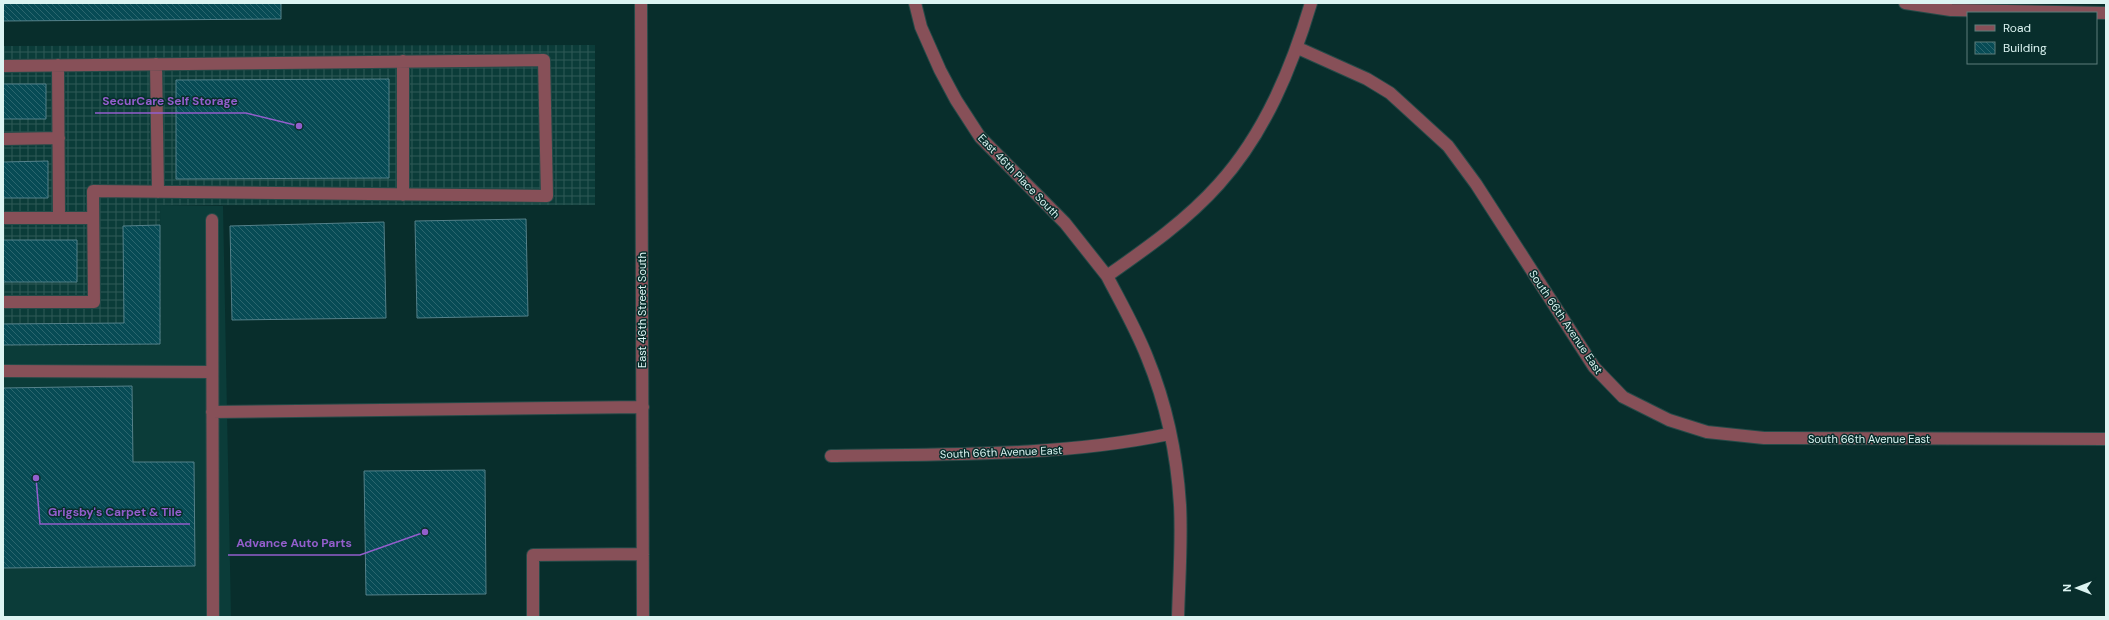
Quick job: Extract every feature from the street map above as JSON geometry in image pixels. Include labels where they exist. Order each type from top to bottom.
[{"type":"street","name":"East 46th Street South","points":[[641,3],[642,617]]},
{"type":"street","name":"East 46th Place South","points":[[915,3],[921,27],[940,70],[956,100],[980,137],[1065,223],[1107,276],[1148,358],[1162,404],[1176,468],[1180,505],[1178,617]]},
{"type":"street","points":[[1107,276],[1162,237],[1220,183],[1259,129],[1298,48],[1311,3]]},
{"type":"street","points":[[1905,3],[1952,10],[2055,12]]},
{"type":"street","name":"South 66th Avenue East","points":[[1298,48],[1367,79],[1390,93],[1448,146],[1476,184],[1594,366],[1623,397],[1669,420],[1708,432],[1764,438],[2106,439]]},
{"type":"street","points":[[3,66],[544,60],[548,196],[93,191],[94,302],[3,302]]},
{"type":"street","points":[[403,61],[403,195]]},
{"type":"street","points":[[156,64],[158,192]]},
{"type":"street","points":[[58,66],[60,218]]},
{"type":"street","points":[[3,139],[59,138]]},
{"type":"street","points":[[3,218],[93,218]]},
{"type":"street","points":[[212,220],[212,617]]},
{"type":"street","points":[[3,371],[212,372]]},
{"type":"street","points":[[212,412],[642,406]]},
{"type":"street","name":"South 66th Avenue East","points":[[831,456],[1043,452],[1084,448],[1169,434]]},
{"type":"street","points":[[533,617],[533,555],[642,554]]},
{"type":"shaded area","points":[[595,45],[595,205],[160,205],[161,345],[3,346],[3,46]]},
{"type":"shaded area","points":[[160,205],[223,206],[231,617],[3,617],[3,346],[161,345]]},
{"type":"building","points":[[3,3],[281,3],[281,19],[3,21]]},
{"type":"building","points":[[389,79],[389,178],[176,179],[176,80]]},
{"type":"building","points":[[3,84],[46,84],[46,119],[3,119]]},
{"type":"building","points":[[48,161],[48,198],[3,198],[3,162]]},
{"type":"building","points":[[526,219],[528,316],[417,318],[415,221]]},
{"type":"building","points":[[384,222],[386,318],[232,320],[230,226]]},
{"type":"building","points":[[160,225],[160,344],[3,345],[3,324],[124,323],[123,226]]},
{"type":"building","points":[[3,240],[77,240],[77,282],[3,282]]},
{"type":"building","points":[[132,386],[133,462],[194,462],[195,566],[3,568],[3,388]]},
{"type":"building","points":[[485,470],[486,594],[366,595],[364,471]]},
{"type":"place","name":"SecurCare Self Storage","points":[[299,126]]},
{"type":"place","name":"Grigsby's Carpet & Tile","points":[[36,478]]},
{"type":"place","name":"Advance Auto Parts","points":[[425,532]]}]
